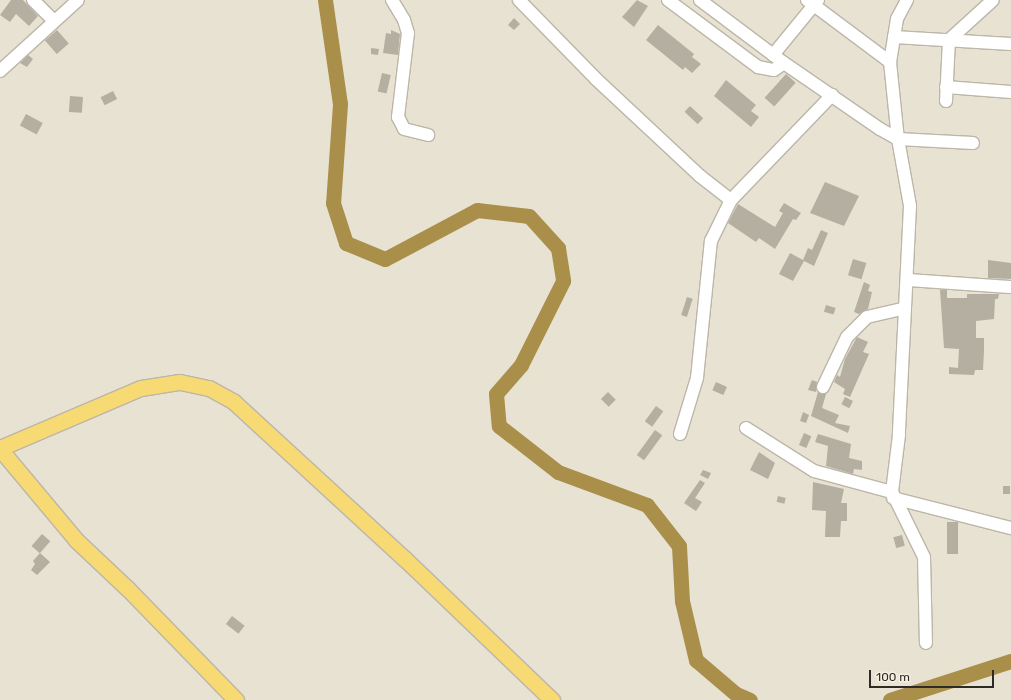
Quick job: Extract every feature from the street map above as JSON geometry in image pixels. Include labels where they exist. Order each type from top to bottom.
[{"type":"main road","points":[[236,700],[128,589],[76,540],[0,449],[141,388],[180,382],[209,388],[234,402],[405,559],[552,700]]},
{"type":"street","points":[[33,0],[53,20]]},
{"type":"street","points":[[0,70],[53,20],[78,0]]},
{"type":"street","points":[[392,0],[404,20],[408,33],[398,117],[404,129],[428,135]]},
{"type":"street","points":[[519,0],[608,90],[700,176],[731,200]]},
{"type":"street","points":[[668,0],[758,67],[774,70],[784,63]]},
{"type":"street","points":[[700,0],[784,63],[880,129],[898,139],[973,143]]},
{"type":"street","points":[[907,0],[896,19],[890,62],[898,139],[910,206],[899,435],[893,495],[924,557],[926,643]]},
{"type":"street","points":[[946,101],[948,40],[993,0]]},
{"type":"street","points":[[773,55],[813,2],[890,62]]},
{"type":"street","points":[[894,37],[1011,44]]},
{"type":"street","points":[[946,87],[1011,92]]},
{"type":"street","points":[[680,434],[696,378],[712,241],[731,200],[832,95]]},
{"type":"street","points":[[907,280],[1011,287]]},
{"type":"street","points":[[823,387],[847,337],[867,317],[905,308]]},
{"type":"street","points":[[746,428],[814,471],[1011,528]]},
{"type":"building","points":[[11,0],[23,0],[38,16],[29,26],[16,14],[10,22],[0,15]]},
{"type":"building","points":[[637,0],[648,6],[634,27],[622,17]]},
{"type":"building","points":[[514,18],[520,24],[514,30],[508,25]]},
{"type":"building","points":[[658,25],[694,54],[692,57],[701,64],[692,73],[685,67],[683,70],[646,40]]},
{"type":"building","points":[[57,30],[69,44],[57,54],[45,40]]},
{"type":"building","points":[[391,30],[400,34],[398,55],[383,53],[386,33],[391,34]]},
{"type":"building","points":[[371,48],[379,49],[378,55],[371,54]]},
{"type":"building","points":[[28,55],[33,59],[27,67],[20,63]]},
{"type":"building","points":[[382,73],[391,75],[386,94],[378,92]]},
{"type":"building","points":[[786,74],[796,83],[774,106],[765,98]]},
{"type":"building","points":[[726,80],[756,105],[751,111],[759,117],[751,127],[714,96]]},
{"type":"building","points":[[113,91],[117,99],[105,105],[101,97]]},
{"type":"building","points":[[70,96],[83,97],[82,113],[69,112]]},
{"type":"building","points":[[690,106],[703,118],[698,124],[685,112]]},
{"type":"building","points":[[26,114],[43,123],[37,134],[20,125]]},
{"type":"building","points":[[825,182],[859,196],[844,226],[810,213]]},
{"type":"building","points":[[784,203],[801,213],[796,220],[793,219],[775,249],[759,238],[756,242],[728,223],[738,204],[775,227],[783,213],[779,211]]},
{"type":"building","points":[[821,230],[828,233],[814,266],[804,261],[793,281],[779,274],[790,253],[803,260],[808,248],[812,250]]},
{"type":"building","points":[[853,259],[866,263],[861,279],[848,275]]},
{"type":"building","points":[[988,260],[1011,263],[1011,279],[988,278]]},
{"type":"building","points":[[864,282],[870,285],[868,291],[872,292],[868,309],[859,314],[854,312]]},
{"type":"building","points":[[940,290],[947,290],[947,298],[967,298],[967,294],[999,294],[998,299],[995,299],[994,319],[976,321],[976,338],[984,338],[984,351],[983,370],[975,370],[974,375],[949,374],[949,367],[958,368],[959,349],[944,348]]},
{"type":"building","points":[[687,297],[693,299],[687,317],[681,315]]},
{"type":"building","points":[[826,305],[836,308],[834,315],[824,312]]},
{"type":"building","points":[[857,337],[868,342],[863,352],[869,354],[850,397],[843,394],[845,389],[834,382],[837,375],[840,377],[845,359]]},
{"type":"building","points":[[812,380],[817,382],[816,392],[808,390]]},
{"type":"building","points":[[716,382],[727,387],[723,395],[712,390]]},
{"type":"building","points":[[608,392],[616,400],[609,407],[601,399]]},
{"type":"building","points":[[818,392],[826,394],[822,408],[839,415],[835,423],[850,426],[848,433],[811,416]]},
{"type":"building","points":[[845,397],[853,401],[849,408],[841,404]]},
{"type":"building","points":[[656,406],[663,411],[652,427],[645,421]]},
{"type":"building","points":[[803,412],[809,415],[806,423],[800,421]]},
{"type":"building","points":[[655,430],[662,435],[644,460],[637,455]]},
{"type":"building","points":[[804,433],[811,436],[806,448],[799,445]]},
{"type":"building","points":[[818,434],[851,444],[849,458],[862,461],[862,470],[854,469],[853,474],[826,466],[828,446],[815,442]]},
{"type":"building","points":[[759,452],[775,463],[768,479],[750,470]]},
{"type":"building","points":[[703,470],[711,473],[708,479],[700,475]]},
{"type":"building","points":[[700,480],[705,483],[695,498],[702,502],[696,511],[684,503]]},
{"type":"building","points":[[813,482],[844,489],[841,503],[847,503],[847,521],[841,521],[840,537],[825,537],[826,511],[812,510]]},
{"type":"building","points":[[1003,486],[1010,486],[1010,494],[1003,494]]},
{"type":"building","points":[[778,496],[786,498],[784,504],[777,502]]},
{"type":"building","points":[[947,522],[958,522],[958,554],[947,554]]},
{"type":"building","points":[[42,534],[50,541],[40,553],[32,546]]},
{"type":"building","points":[[902,535],[905,546],[896,548],[893,537]]},
{"type":"building","points":[[40,553],[50,562],[37,575],[31,570],[35,564],[33,561]]},
{"type":"building","points":[[232,616],[245,626],[238,634],[226,624]]},
{"type":"waterway","points":[[325,0],[340,104],[333,203],[346,243],[385,259],[477,210],[529,216],[558,248],[563,281],[521,365],[496,394],[499,426],[558,472],[647,505],[679,546],[682,601],[696,660],[736,694],[750,700]]},
{"type":"waterway","points":[[890,700],[1011,661]]}]
